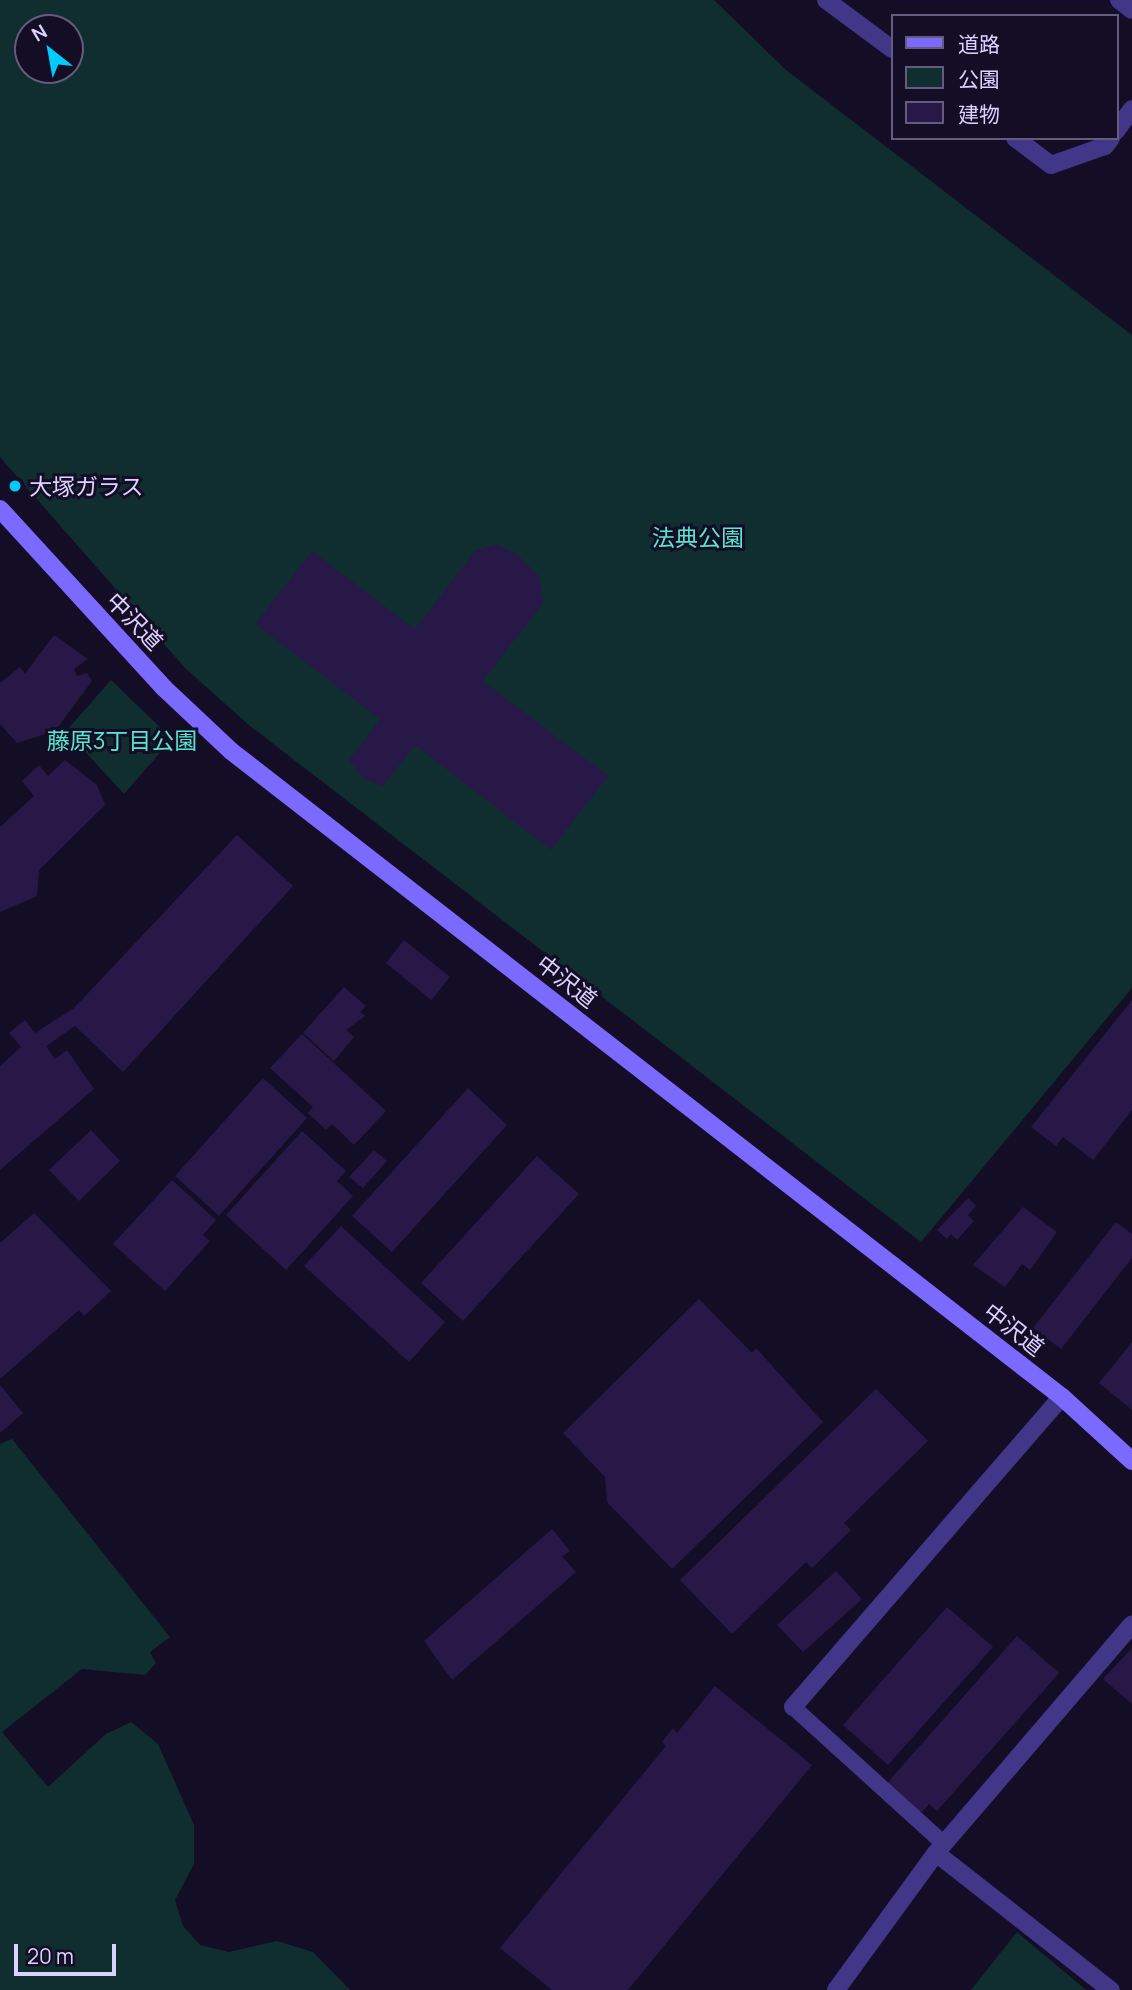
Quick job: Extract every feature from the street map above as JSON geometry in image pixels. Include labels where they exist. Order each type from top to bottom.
[{"type":"street","points":[[826,0],[890,47]]},
{"type":"street","points":[[1119,0],[1132,10]]},
{"type":"street","points":[[1118,128],[1132,109]]},
{"type":"street","points":[[1018,140],[1051,165],[1105,146],[1110,140]]},
{"type":"street","name":"中沢道","points":[[0,509],[101,622],[231,751],[1062,1397],[1132,1461]]},
{"type":"street","points":[[793,1707],[1062,1397]]},
{"type":"street","points":[[836,1990],[940,1848],[1132,1624]]},
{"type":"street","points":[[940,1848],[1111,1990]]},
{"type":"lane","points":[[793,1707],[940,1848]]},
{"type":"green space","name":"法典公園","points":[[0,0],[714,0],[786,70],[1132,335],[1132,988],[921,1242],[250,726],[185,668],[0,457]]},
{"type":"green space","name":"藤原3丁目公園","points":[[111,680],[172,739],[124,794],[66,731]]},
{"type":"green space","points":[[12,1439],[170,1637],[150,1652],[156,1663],[145,1675],[82,1669],[2,1732],[48,1787],[106,1734],[131,1722],[158,1744],[194,1825],[194,1864],[175,1900],[183,1926],[200,1945],[229,1952],[277,1941],[313,1952],[350,1990],[0,1990],[0,1444]]},
{"type":"green space","points":[[1017,1932],[1086,1990],[971,1990]]},
{"type":"building","points":[[496,544],[517,554],[539,576],[543,603],[483,681],[608,776],[551,850],[415,745],[383,786],[363,778],[349,760],[380,719],[255,624],[312,551],[415,629],[475,551]]},
{"type":"building","points":[[54,635],[88,659],[74,669],[77,676],[87,673],[92,681],[55,731],[17,743],[0,724],[0,683],[20,667],[25,674]]},
{"type":"building","points":[[65,760],[97,785],[105,805],[39,870],[37,896],[0,912],[0,827],[34,796],[22,781],[39,765],[48,776]]},
{"type":"building","points":[[237,835],[293,886],[123,1072],[75,1026],[46,1046],[55,1059],[67,1050],[94,1089],[0,1170],[0,1066],[21,1047],[9,1033],[25,1020],[35,1033],[74,1008]]},
{"type":"building","points":[[404,940],[450,977],[431,1000],[386,963]]},
{"type":"building","points":[[344,987],[366,1006],[360,1012],[365,1016],[346,1030],[354,1037],[334,1061],[303,1033]]},
{"type":"building","points":[[1132,1000],[1132,1110],[1093,1160],[1063,1137],[1056,1146],[1031,1127]]},
{"type":"building","points":[[302,1034],[386,1111],[354,1145],[332,1124],[326,1130],[308,1113],[313,1107],[270,1068]]},
{"type":"building","points":[[263,1078],[307,1118],[219,1216],[175,1176]]},
{"type":"building","points":[[468,1088],[507,1125],[392,1252],[352,1216]]},
{"type":"building","points":[[91,1130],[120,1161],[79,1201],[49,1170]]},
{"type":"building","points":[[302,1131],[346,1171],[337,1181],[353,1196],[286,1270],[226,1215]]},
{"type":"building","points":[[374,1150],[387,1161],[363,1188],[349,1177]]},
{"type":"building","points":[[537,1156],[579,1194],[463,1321],[421,1283]]},
{"type":"building","points":[[172,1180],[216,1220],[203,1235],[210,1241],[165,1291],[113,1244]]},
{"type":"building","points":[[968,1198],[976,1206],[968,1215],[974,1221],[957,1240],[951,1234],[947,1239],[937,1230]]},
{"type":"building","points":[[1023,1207],[1057,1232],[1030,1270],[1022,1264],[1005,1287],[973,1265]]},
{"type":"building","points":[[34,1213],[111,1291],[84,1316],[79,1310],[0,1379],[0,1243]]},
{"type":"building","points":[[1116,1222],[1132,1234],[1132,1258],[1061,1349],[1033,1328]]},
{"type":"building","points":[[341,1226],[445,1322],[409,1362],[304,1266]]},
{"type":"building","points":[[699,1299],[752,1353],[756,1348],[823,1422],[672,1569],[607,1502],[605,1477],[563,1433]]},
{"type":"building","points":[[1132,1342],[1132,1410],[1099,1383]]},
{"type":"building","points":[[0,1385],[23,1413],[0,1433]]},
{"type":"building","points":[[876,1389],[928,1441],[844,1523],[851,1530],[812,1568],[806,1562],[732,1634],[680,1580]]},
{"type":"building","points":[[552,1529],[570,1551],[562,1556],[576,1572],[452,1680],[424,1641]]},
{"type":"building","points":[[836,1571],[862,1599],[803,1652],[777,1625]]},
{"type":"building","points":[[947,1607],[993,1647],[888,1765],[843,1725]]},
{"type":"building","points":[[1017,1636],[1059,1673],[937,1811],[929,1804],[921,1813],[887,1783]]},
{"type":"building","points":[[1132,1648],[1132,1704],[1103,1679]]},
{"type":"building","points":[[715,1686],[812,1765],[628,1990],[552,1990],[500,1948],[666,1746],[662,1742],[673,1728],[677,1733]]},
{"type":"place","name":"大塚ガラス","points":[[15,486]]}]
